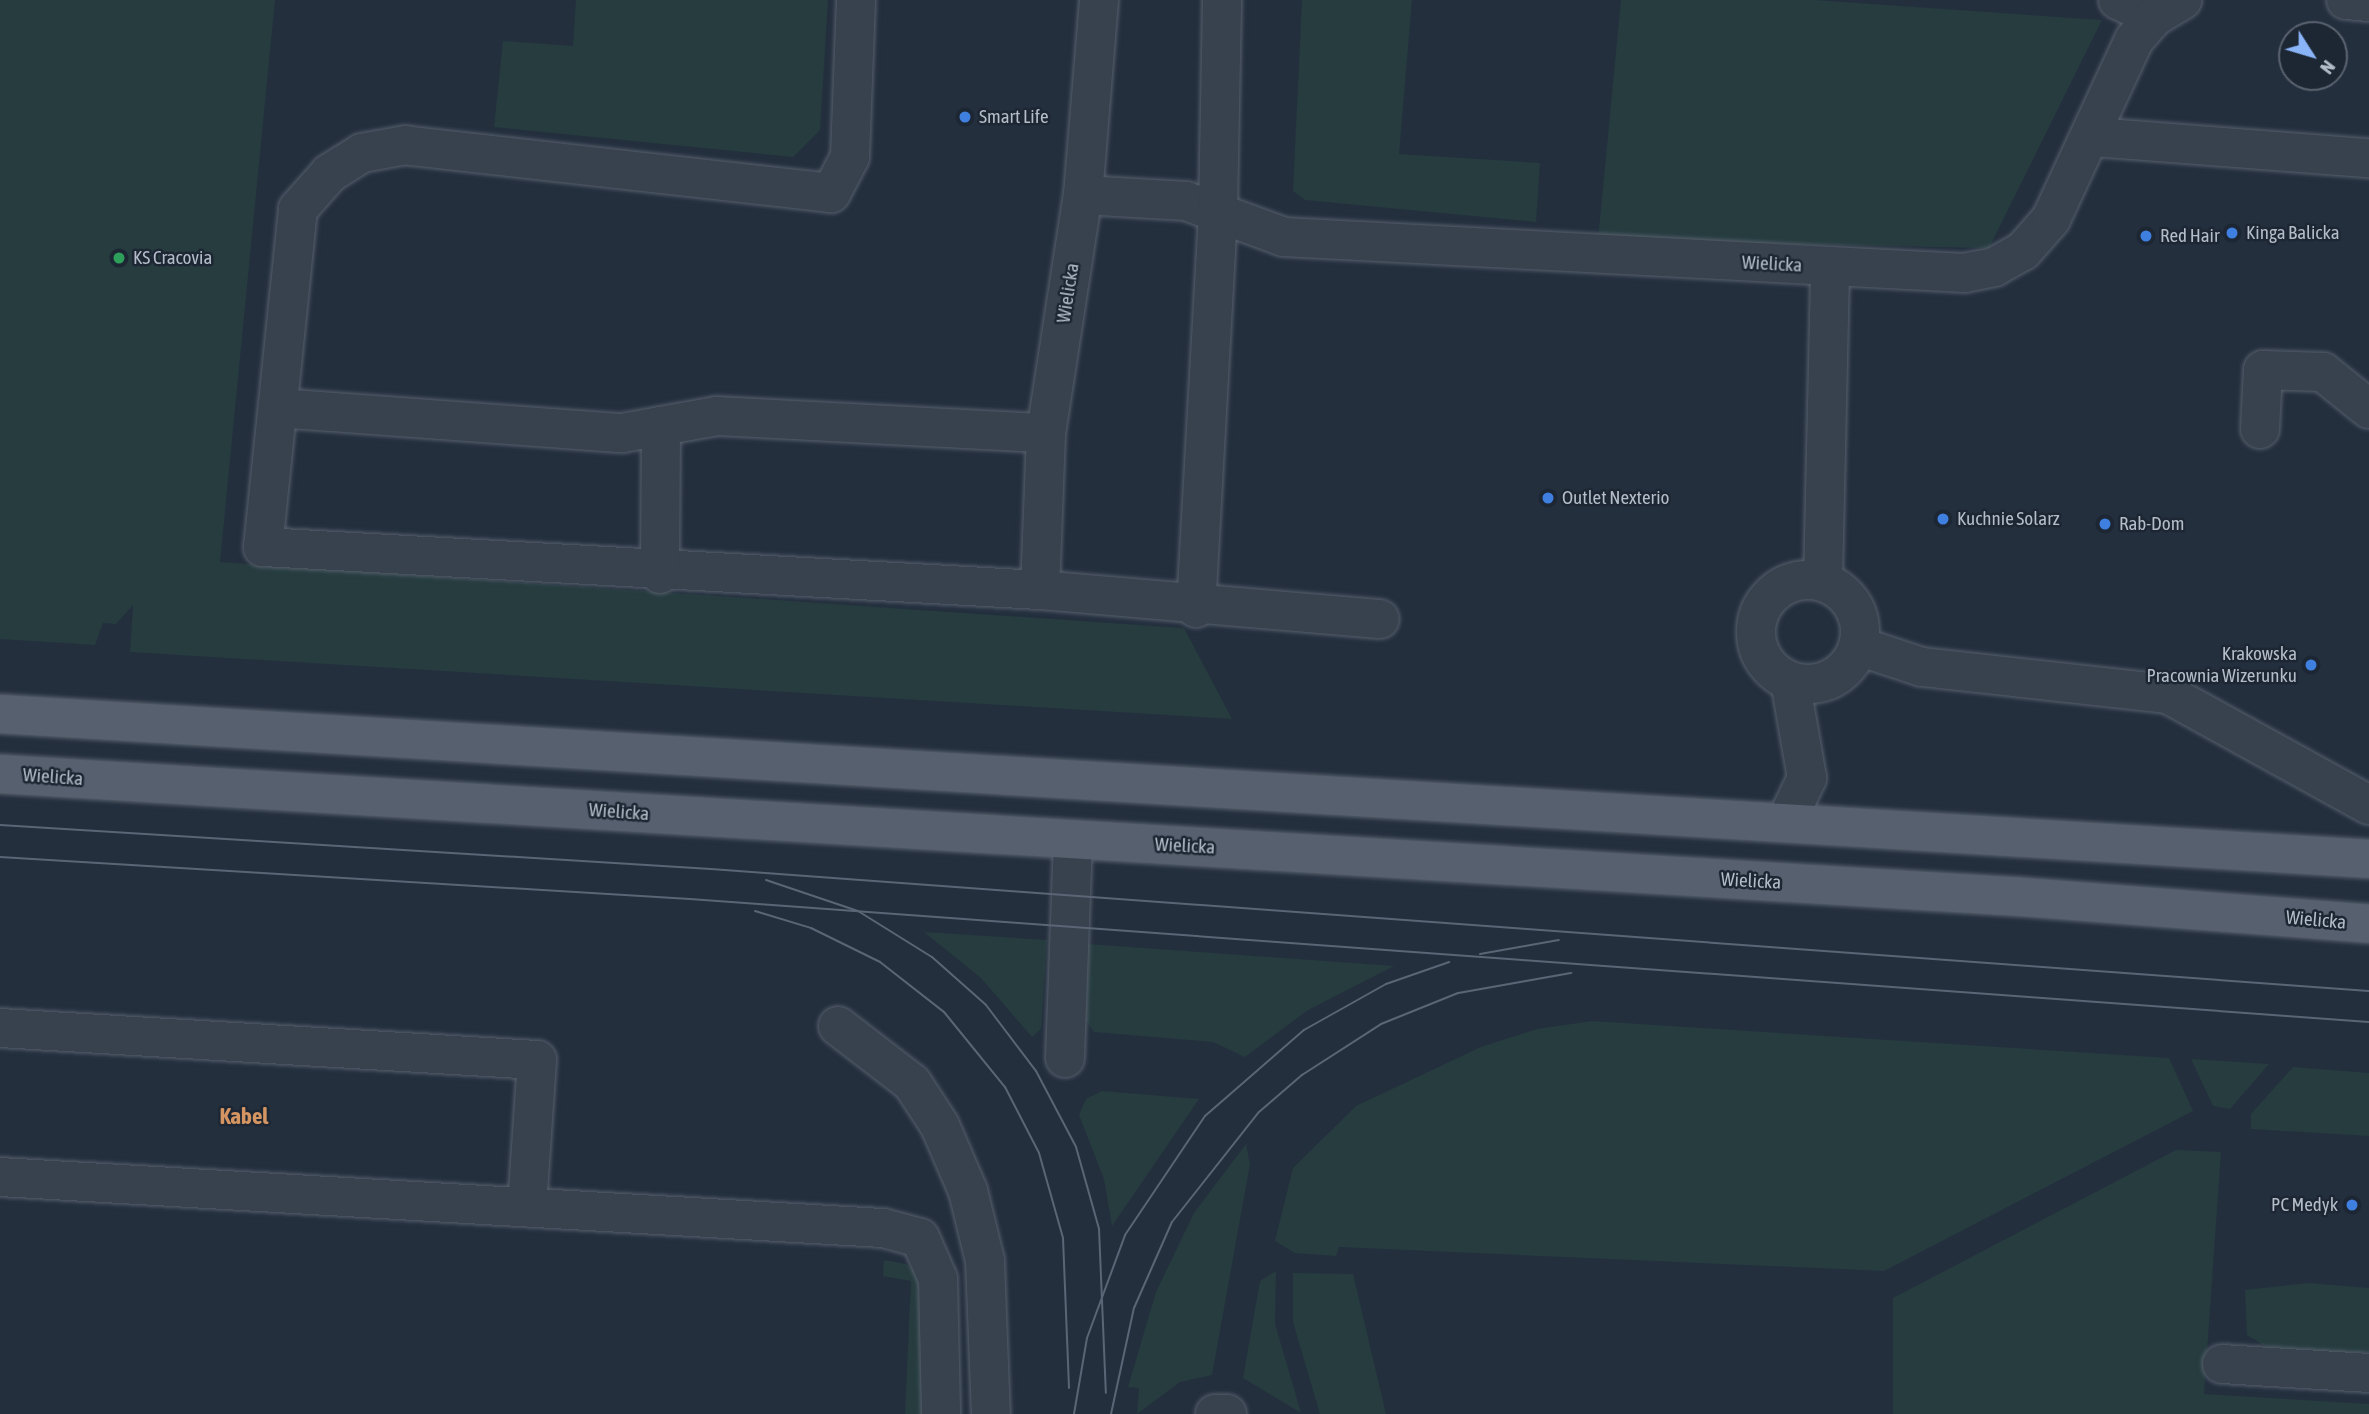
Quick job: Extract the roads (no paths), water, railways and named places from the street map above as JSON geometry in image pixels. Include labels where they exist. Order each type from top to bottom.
[{"type":"main road","points":[[0,714],[2369,859]]},
{"type":"main road","name":"Wielicka","points":[[0,774],[2369,924]]},
{"type":"street","points":[[856,0],[850,157],[831,193],[406,145],[362,153],[329,174],[298,209],[263,547],[660,574],[1040,590],[1196,608],[1380,619]]},
{"type":"street","name":"Wielicka","points":[[1040,590],[1046,433],[1083,195],[1099,0]]},
{"type":"street","points":[[1196,608],[1218,210],[1222,0]]},
{"type":"street","points":[[2118,0],[2168,9]]},
{"type":"street","points":[[2346,0],[2369,2]]},
{"type":"street","name":"Wielicka","points":[[1083,195],[1185,201],[1218,210],[1283,237],[1964,273],[1994,267],[2023,251],[2051,219],[2093,136],[2134,40],[2168,9]]},
{"type":"street","points":[[2093,136],[2369,158]]},
{"type":"street","points":[[1823,582],[1830,267]]},
{"type":"street","points":[[2260,429],[2263,369],[2323,372],[2369,408]]},
{"type":"street","points":[[278,408],[622,433],[717,416],[1046,433]]},
{"type":"street","points":[[660,574],[661,426]]},
{"type":"street","points":[[1794,581],[1823,582],[1838,589],[1857,613],[1858,646],[1840,674],[1807,684],[1790,681],[1763,658],[1757,641],[1760,611],[1794,581]]},
{"type":"street","points":[[1858,646],[1922,667],[2168,694],[2369,805]]},
{"type":"street","points":[[1786,822],[1807,778],[1790,681]]},
{"type":"street","points":[[1065,1058],[1073,840]]},
{"type":"street","points":[[838,1026],[912,1083],[940,1126],[968,1191],[985,1261],[992,1414]]},
{"type":"street","points":[[0,1028],[537,1060],[527,1207]]},
{"type":"street","points":[[0,1177],[883,1228],[920,1238],[939,1279],[941,1414]]},
{"type":"street","points":[[2221,1364],[2369,1373]]},
{"type":"street","points":[[1215,1414],[1225,1414]]},
{"type":"tram line","points":[[0,825],[711,869],[2369,991]]},
{"type":"tram line","points":[[0,857],[690,899],[2369,1022]]},
{"type":"tram line","points":[[766,880],[858,911],[932,957],[986,1005],[1036,1071],[1076,1147],[1099,1229],[1106,1393]]},
{"type":"tram line","points":[[755,911],[811,928],[880,962],[944,1012],[1005,1087],[1039,1153],[1063,1238],[1069,1388]]},
{"type":"tram line","points":[[1480,954],[1559,940]]},
{"type":"tram line","points":[[1074,1414],[1087,1338],[1125,1235],[1205,1116],[1304,1030],[1386,984],[1449,962]]},
{"type":"tram line","points":[[1111,1414],[1134,1308],[1172,1222],[1259,1112],[1302,1075],[1381,1024],[1458,993],[1571,973]]},
{"type":"place","name":"Smart Life","points":[[965,117]]},
{"type":"place","name":"Kinga Balicka","points":[[2232,233]]},
{"type":"place","name":"Red Hair","points":[[2146,236]]},
{"type":"place","name":"KS Cracovia","points":[[119,258]]},
{"type":"place","name":"Outlet Nexterio","points":[[1548,498]]},
{"type":"place","name":"Kuchnie Solarz","points":[[1943,519]]},
{"type":"place","name":"Rab-Dom","points":[[2105,524]]},
{"type":"place","name":"Krakowska Pracownia Wizerunku","points":[[2311,665]]},
{"type":"place","name":"PC Medyk","points":[[2352,1205]]},
{"type":"district","name":"Kabel","points":[[244,1116]]}]
